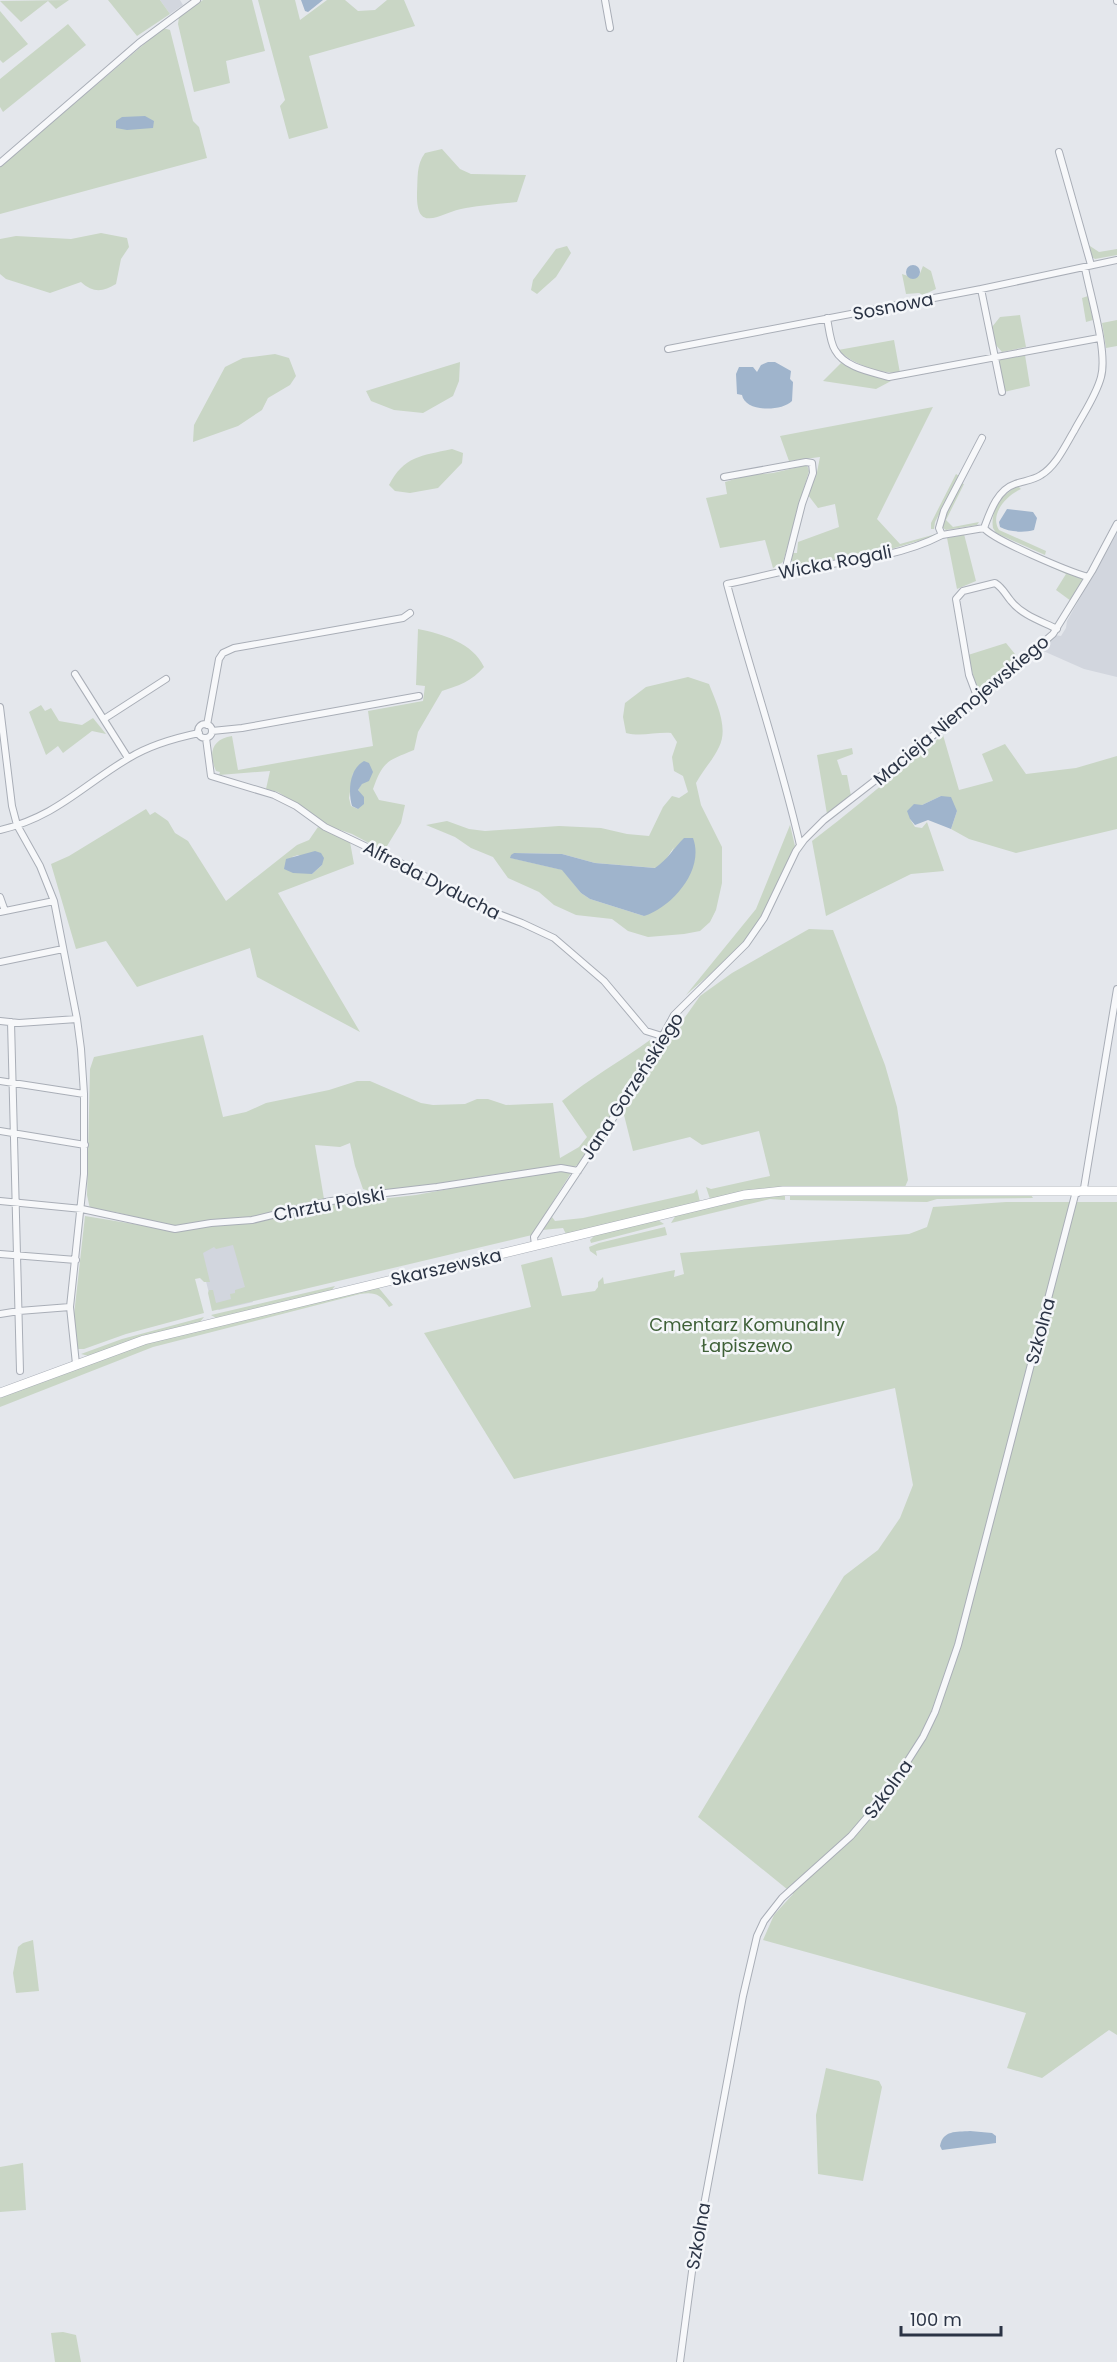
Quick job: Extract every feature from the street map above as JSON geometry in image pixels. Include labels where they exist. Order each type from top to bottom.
[{"type":"main road","name":"Skarszewska","points":[[0,1393],[144,1340],[763,1192],[1117,1191]]},
{"type":"street","points":[[0,163],[163,24],[197,0]]},
{"type":"street","points":[[605,0],[610,28]]},
{"type":"street","points":[[1059,152],[1088,266],[1102,358],[1101,376],[1093,397],[1064,448],[1049,469],[1040,476],[1004,489],[996,500],[984,528],[987,532],[1014,546],[1088,578]]},
{"type":"street","name":"Sosnowa","points":[[668,349],[981,289],[1117,260]]},
{"type":"street","points":[[981,289],[1002,392]]},
{"type":"street","points":[[827,318],[834,349],[844,360],[865,370],[890,377],[1099,338]]},
{"type":"street","points":[[942,535],[939,528],[941,517],[982,438]]},
{"type":"street","points":[[724,477],[806,462],[812,463],[813,472],[802,504],[787,562],[787,571]]},
{"type":"street","name":"Macieja Niemojewskiego","points":[[800,845],[824,820],[978,699],[1057,629],[1117,525]]},
{"type":"street","name":"Wicka Rogali","points":[[800,845],[767,717],[752,676],[726,584],[787,571],[870,558],[928,542],[942,535],[984,528]]},
{"type":"street","points":[[978,699],[969,675],[956,600],[963,591],[995,583],[1003,588],[1010,601],[1024,613],[1057,629]]},
{"type":"street","points":[[212,731],[207,725],[216,668],[223,653],[234,648],[403,618],[410,613]]},
{"type":"street","points":[[75,674],[128,758]]},
{"type":"street","points":[[104,719],[166,678]]},
{"type":"street","points":[[212,731],[242,728],[419,696]]},
{"type":"street","points":[[1,711],[10,798],[17,825],[40,866],[54,901],[77,1019],[84,1094],[85,1145],[82,1209],[70,1307],[75,1364]]},
{"type":"street","points":[[199,733],[200,727],[207,725]]},
{"type":"street","points":[[199,733],[206,738],[212,731]]},
{"type":"street","points":[[0,830],[59,807],[128,758],[165,742],[199,733]]},
{"type":"street","name":"Alfreda Dyducha","points":[[206,738],[211,776],[274,795],[296,806],[325,828],[411,868],[475,905],[554,938],[604,981],[646,1031],[662,1036]]},
{"type":"street","name":"Jana Gorzeńskiego","points":[[535,1245],[534,1237],[641,1076],[674,1016],[746,944],[755,932],[800,845]]},
{"type":"street","points":[[0,897],[2,912],[54,901]]},
{"type":"street","points":[[0,962],[63,949]]},
{"type":"street","name":"Szkolna","points":[[680,2362],[693,2264],[757,1936],[764,1921],[782,1898],[851,1836],[886,1795],[907,1764],[935,1712],[958,1645],[1075,1195],[1084,1188],[1117,988]]},
{"type":"street","points":[[0,1022],[77,1019]]},
{"type":"street","points":[[11,1022],[20,1371]]},
{"type":"street","points":[[0,1082],[84,1094]]},
{"type":"street","points":[[0,1131],[85,1145]]},
{"type":"street","name":"Chrztu Polski","points":[[0,1201],[82,1209],[176,1229],[211,1222],[252,1220],[360,1196],[561,1168],[578,1170]]},
{"type":"street","points":[[0,1254],[76,1260]]},
{"type":"street","points":[[0,1314],[70,1307]]},
{"type":"shaded area","points":[[160,0],[180,0],[183,5],[170,14]]},
{"type":"shaded area","points":[[1117,532],[1117,677],[1084,669],[1041,650],[1055,635],[1061,636],[1067,621]]},
{"type":"shaded area","points":[[233,1227],[253,1302],[219,1310],[212,1305],[196,1242]]},
{"type":"green space","points":[[69,0],[56,9],[48,1],[21,22],[0,1]]},
{"type":"green space","points":[[108,0],[160,0],[170,14],[137,36]]},
{"type":"green space","points":[[203,0],[252,0],[265,51],[226,61],[230,83],[194,92],[178,24],[179,17]]},
{"type":"green space","points":[[258,0],[295,0],[300,20],[327,0],[345,0],[358,11],[375,10],[387,0],[404,0],[415,26],[309,56],[328,128],[289,139],[280,106],[285,100]]},
{"type":"green space","points":[[0,11],[28,44],[3,63],[0,60]]},
{"type":"green space","points":[[68,24],[86,45],[3,112],[0,107],[0,79]]},
{"type":"green space","points":[[163,28],[170,30],[193,121],[199,127],[207,158],[0,214],[0,167]]},
{"type":"green space","points":[[442,149],[460,169],[471,174],[526,175],[517,202],[466,208],[426,218],[421,214],[418,206],[419,167],[425,153]]},
{"type":"green space","points":[[101,233],[127,238],[129,247],[121,259],[116,284],[107,289],[94,290],[81,282],[50,293],[6,279],[0,274],[0,239],[16,236],[71,239]]},
{"type":"green space","points":[[1087,244],[1099,252],[1117,249],[1117,255],[1095,259]]},
{"type":"green space","points":[[567,246],[571,253],[556,277],[537,294],[531,290],[533,280],[556,249]]},
{"type":"green space","points":[[923,266],[931,271],[936,289],[923,295],[906,294],[902,274],[914,278],[919,276]]},
{"type":"green space","points":[[1088,296],[1093,320],[1086,322],[1082,298]]},
{"type":"green space","points":[[1020,315],[1026,347],[1002,352],[995,344],[992,327],[1000,317]]},
{"type":"green space","points":[[1117,320],[1117,346],[1106,348],[1102,323]]},
{"type":"green space","points":[[894,340],[900,373],[883,372],[867,367],[851,360],[838,350]]},
{"type":"green space","points":[[275,354],[289,358],[296,376],[290,385],[268,398],[262,410],[238,426],[193,442],[194,425],[225,367],[243,358]]},
{"type":"green space","points":[[1025,355],[1030,386],[1004,392],[998,360]]},
{"type":"green space","points":[[460,362],[459,381],[453,396],[423,413],[394,410],[371,401],[366,391]]},
{"type":"green space","points":[[841,363],[891,381],[876,389],[823,381]]},
{"type":"green space","points":[[933,407],[877,519],[900,544],[936,534],[935,536],[881,552],[795,566],[792,563],[792,553],[797,553],[798,542],[839,527],[835,504],[818,508],[808,495],[820,457],[789,461],[780,436]]},
{"type":"green space","points":[[452,449],[463,453],[462,463],[438,488],[410,493],[395,491],[389,485],[401,468],[414,459]]},
{"type":"green space","points":[[807,465],[809,471],[783,562],[773,568],[765,540],[720,548],[706,498],[727,494],[725,482],[748,475],[773,473]]},
{"type":"green space","points":[[956,474],[959,476],[935,522],[934,529],[931,529],[931,523]]},
{"type":"green space","points":[[961,483],[964,484],[946,520],[953,527],[979,522],[977,525],[946,530],[943,528],[942,521]]},
{"type":"green space","points":[[1018,486],[1021,489],[1005,500],[1001,506],[996,524],[999,530],[1046,551],[1045,555],[996,533],[993,528],[993,515],[998,503]]},
{"type":"green space","points":[[964,534],[976,581],[957,589],[947,538]]},
{"type":"green space","points":[[1022,552],[1084,579],[1071,601],[1056,590],[1066,574]]},
{"type":"green space","points":[[418,629],[447,637],[465,646],[473,652],[484,667],[475,676],[442,691],[418,732],[414,750],[392,760],[383,767],[373,789],[379,800],[405,805],[401,823],[384,851],[352,834],[326,825],[278,792],[266,789],[270,771],[219,775],[220,772],[216,771],[212,758],[214,748],[220,740],[232,736],[238,770],[373,746],[368,711],[423,701],[425,686],[416,685]],"holes":[[[353,773],[362,783],[358,790],[361,795],[358,809],[351,806],[349,798]]]},
{"type":"green space","points":[[1006,643],[1019,659],[985,690],[980,691],[976,687],[968,655]]},
{"type":"green space","points":[[688,677],[709,684],[722,723],[722,740],[717,752],[696,783],[701,805],[722,847],[722,883],[716,910],[710,922],[700,931],[648,937],[628,931],[612,919],[576,915],[554,905],[539,892],[508,878],[493,857],[426,825],[447,821],[469,829],[485,831],[559,826],[601,828],[649,836],[663,807],[672,796],[679,798],[688,792],[683,776],[674,771],[672,757],[677,742],[671,733],[637,735],[626,733],[623,717],[625,703],[646,687]],"holes":[[[674,847],[644,916],[590,899],[581,893],[563,870],[511,858],[514,853],[562,854],[595,863],[656,868],[665,861]]]},
{"type":"green space","points":[[41,705],[45,711],[51,708],[59,721],[82,725],[93,718],[106,734],[92,731],[63,753],[58,746],[46,755],[29,712]]},
{"type":"green space","points":[[943,735],[959,790],[993,781],[982,754],[1005,744],[1026,774],[1076,768],[1117,756],[1117,829],[1016,853],[969,839],[951,829],[957,811],[941,796],[922,805],[910,819],[915,827],[922,828],[927,822],[944,871],[911,874],[826,916],[812,841]]},
{"type":"green space","points":[[852,748],[853,754],[837,760],[842,775],[847,775],[851,796],[827,814],[817,755]]},
{"type":"green space","points":[[146,809],[150,815],[155,812],[168,821],[175,833],[188,841],[226,901],[297,845],[309,840],[318,827],[350,842],[354,864],[278,893],[360,1032],[257,977],[250,948],[137,987],[106,941],[76,949],[51,864],[69,856]],"holes":[[[298,855],[322,865],[312,874],[292,857]]]},
{"type":"green space","points":[[790,825],[795,846],[773,896],[756,926],[738,950],[686,995],[756,909]]},
{"type":"green space","points":[[809,929],[833,930],[885,1065],[897,1107],[908,1180],[905,1187],[783,1187],[759,1189],[710,1199],[706,1187],[711,1189],[770,1176],[759,1131],[702,1145],[690,1137],[633,1151],[623,1111],[634,1098],[652,1064],[700,996],[732,973]]},
{"type":"green space","points":[[203,1035],[223,1117],[246,1112],[266,1103],[329,1090],[357,1081],[370,1081],[421,1103],[433,1105],[465,1104],[477,1099],[488,1099],[506,1105],[553,1103],[560,1158],[579,1147],[587,1137],[562,1101],[650,1040],[654,1045],[626,1094],[590,1144],[579,1164],[574,1167],[565,1165],[384,1192],[363,1189],[350,1143],[340,1147],[315,1145],[324,1199],[243,1219],[176,1227],[115,1212],[90,1209],[87,1195],[90,1069],[94,1057]]},
{"type":"green space","points":[[566,1171],[571,1173],[532,1235],[212,1311],[209,1290],[213,1290],[216,1303],[231,1299],[230,1294],[245,1287],[233,1245],[216,1249],[214,1247],[203,1253],[210,1282],[204,1282],[200,1278],[195,1279],[204,1313],[126,1334],[84,1349],[77,1349],[74,1315],[85,1216],[176,1231],[210,1225],[234,1224],[335,1204],[416,1195],[503,1179]]},
{"type":"green space","points":[[697,1189],[700,1202],[566,1234],[563,1228],[542,1230],[552,1217],[555,1221],[583,1218],[694,1193]]},
{"type":"green space","points":[[797,1194],[1031,1195],[1033,1198],[937,1199],[927,1202],[790,1200],[790,1196]]},
{"type":"green space","points":[[767,1195],[785,1195],[785,1200],[770,1199],[671,1223],[676,1215]]},
{"type":"green space","name":"Cmentarz Komunalny Łapiszewo","points":[[1006,1202],[1117,1202],[1117,2035],[1109,2030],[1042,2078],[1007,2068],[1026,2013],[763,1940],[774,1915],[793,1894],[698,1817],[844,1576],[878,1550],[900,1518],[913,1485],[895,1388],[514,1479],[424,1333],[531,1307],[521,1265],[552,1257],[562,1296],[595,1291],[598,1282],[603,1277],[604,1284],[675,1270],[674,1277],[684,1274],[680,1253],[909,1234],[927,1227],[933,1207]]},
{"type":"green space","points":[[658,1220],[664,1224],[591,1243],[590,1240],[595,1235]]},
{"type":"green space","points":[[665,1227],[667,1235],[596,1251],[597,1256],[590,1251],[589,1247],[599,1243]]},
{"type":"green space","points":[[335,1286],[332,1290],[216,1318],[211,1315]]},
{"type":"green space","points":[[378,1287],[393,1305],[389,1307],[377,1295],[360,1294],[153,1347],[0,1407],[0,1398],[85,1364],[169,1336]]},
{"type":"green space","points":[[204,1317],[200,1322],[129,1341],[89,1356],[81,1354],[122,1339]]},
{"type":"green space","points":[[33,1940],[39,1991],[16,1993],[13,1973],[18,1947]]},
{"type":"green space","points":[[826,2068],[879,2081],[882,2087],[863,2181],[818,2174],[816,2115]]},
{"type":"green space","points":[[23,2163],[26,2210],[0,2212],[0,2167]]},
{"type":"green space","points":[[63,2332],[76,2335],[81,2362],[55,2362],[51,2333]]},
{"type":"water","points":[[301,0],[323,0],[308,12],[305,11]]},
{"type":"water","points":[[145,116],[154,121],[153,128],[127,130],[116,128],[116,121],[122,117]]},
{"type":"water","points":[[910,265],[916,265],[920,272],[916,279],[910,279],[906,275],[906,269]]},
{"type":"water","points":[[775,362],[791,371],[792,401],[787,405],[772,408],[756,407],[745,401],[742,395],[737,394],[736,374],[739,367],[753,367],[757,372],[761,365]]},
{"type":"water","points":[[1007,509],[1033,512],[1037,518],[1034,530],[1017,532],[1000,527],[999,522]]},
{"type":"water","points":[[364,761],[369,763],[373,772],[369,781],[362,784],[358,790],[364,797],[364,804],[358,809],[352,806],[351,781],[355,769]]},
{"type":"water","points":[[941,796],[951,797],[957,811],[951,829],[928,820],[915,825],[907,811],[914,804],[922,805]]},
{"type":"water","points":[[684,838],[693,838],[695,850],[694,862],[684,886],[665,905],[644,916],[590,899],[581,893],[562,870],[510,858],[514,853],[562,854],[595,863],[655,868]]},
{"type":"water","points":[[315,851],[321,853],[324,858],[322,865],[312,874],[293,873],[284,869],[286,859]]},
{"type":"water","points":[[970,2131],[992,2133],[996,2136],[996,2143],[942,2150],[940,2146],[947,2134]]}]
